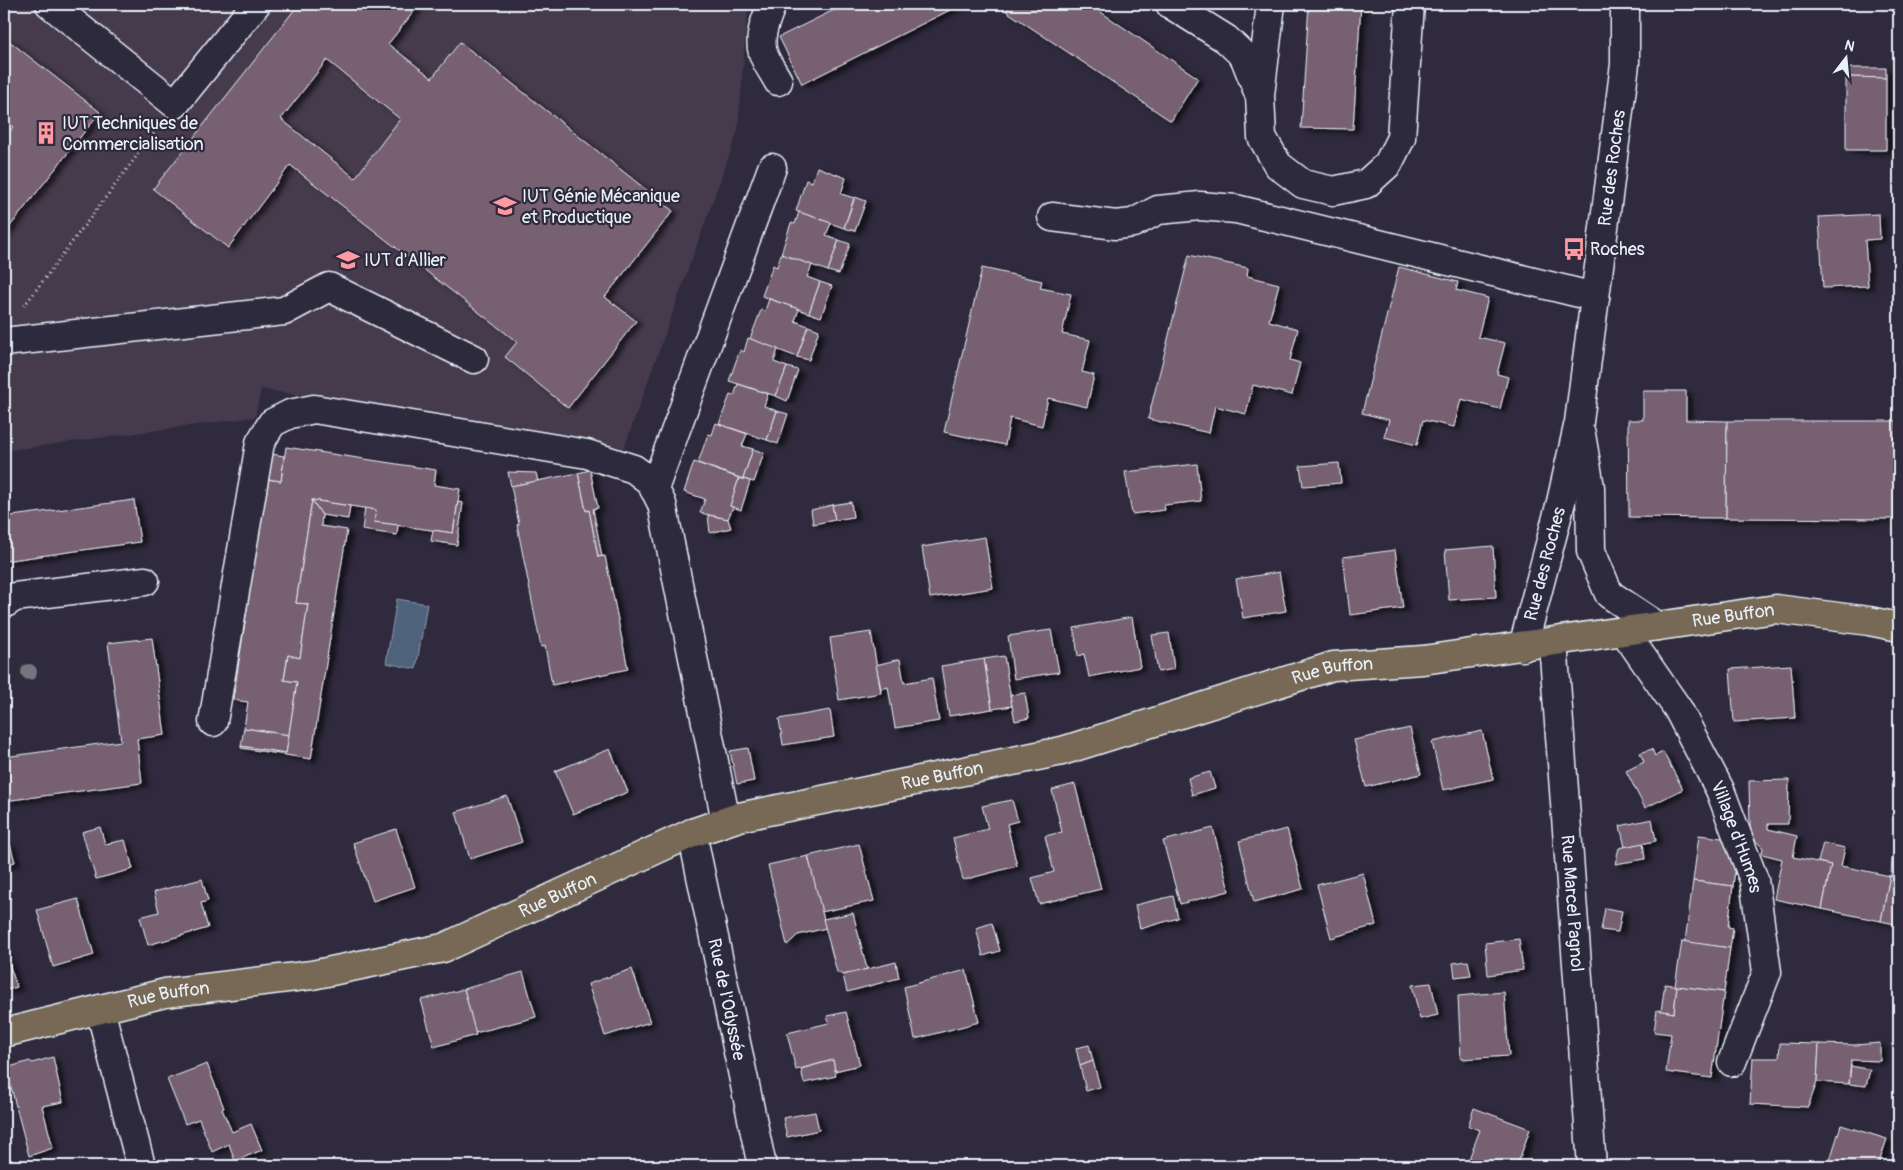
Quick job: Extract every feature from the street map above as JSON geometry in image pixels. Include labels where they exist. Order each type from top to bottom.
[{"type":"main road","name":"Rue Buffon","points":[[4,1033],[165,993],[312,975],[443,948],[692,833],[726,821],[1062,751],[1333,666],[1423,660],[1776,609],[1899,626]]},
{"type":"street","points":[[50,4],[175,104],[256,4]]},
{"type":"street","points":[[772,4],[765,21],[762,38],[763,53],[778,81]]},
{"type":"street","points":[[1170,4],[1226,39],[1244,56],[1260,95]]},
{"type":"street","points":[[1270,4],[1260,95],[1262,137],[1278,165],[1302,184],[1333,191],[1366,184],[1388,164],[1401,138],[1410,4]]},
{"type":"street","name":"Rue des Roches","points":[[1523,647],[1579,422],[1625,64],[1626,4]]},
{"type":"street","points":[[654,489],[772,168]]},
{"type":"street","points":[[1052,217],[1116,225],[1133,223],[1158,210],[1200,206],[1236,209],[1595,297]]},
{"type":"street","points":[[4,342],[284,311],[329,286],[474,359]]},
{"type":"street","points":[[213,722],[260,443],[272,422],[290,414],[314,409],[587,454],[634,469],[651,482],[662,504],[726,821]]},
{"type":"street","name":"Rue des Roches","points":[[1579,422],[1590,487],[1591,551],[1609,594],[1657,626]]},
{"type":"street","points":[[4,604],[15,597],[145,581]]},
{"type":"street","name":"Village d'Humes","points":[[1624,631],[1678,709],[1720,790],[1754,880],[1767,972],[1732,1062]]},
{"type":"street","name":"Rue Marcel Pagnol","points":[[1553,642],[1592,1166]]},
{"type":"street","name":"Rue de l'Odyssée","points":[[692,833],[762,1166]]},
{"type":"street","points":[[100,1009],[141,1166]]},
{"type":"path","points":[[22,310],[175,104]]},
{"type":"shaded area","name":"IUT d'Allier","points":[[4,4],[748,4],[738,131],[624,448],[261,389],[255,417],[4,451]]},
{"type":"water","points":[[397,599],[427,604],[416,669],[386,663]]},
{"type":"building","name":"IUT Génie Mécanique et Productique","points":[[299,4],[420,4],[388,44],[432,78],[460,42],[673,211],[605,297],[636,321],[568,408],[505,357],[517,342],[290,165],[228,248],[153,189]],"holes":[[[327,60],[400,119],[355,178],[281,119]]]},
{"type":"building","points":[[846,4],[962,4],[802,84],[779,37]]},
{"type":"building","points":[[1011,4],[1089,4],[1198,78],[1171,121],[1006,11]]},
{"type":"building","points":[[1309,4],[1361,4],[1353,129],[1301,128]]},
{"type":"building","name":"IUT Techniques de Commercialisation","points":[[4,37],[100,112],[4,234],[4,139],[13,127],[4,119]]},
{"type":"building","points":[[1848,68],[1886,68],[1886,78],[1848,77]]},
{"type":"building","points":[[1846,78],[1886,78],[1886,150],[1846,150]]},
{"type":"building","points":[[817,167],[846,178],[841,194],[854,198],[844,228],[796,211],[806,180],[812,182]]},
{"type":"building","points":[[855,197],[866,201],[855,231],[844,228]]},
{"type":"building","points":[[799,212],[831,223],[826,235],[839,240],[828,271],[781,254],[791,223],[795,224]]},
{"type":"building","points":[[1879,214],[1880,239],[1865,240],[1868,286],[1823,288],[1819,217]]},
{"type":"building","points":[[839,240],[850,244],[839,274],[828,271]]},
{"type":"building","points":[[781,254],[812,265],[807,277],[820,282],[809,313],[762,296],[773,265],[777,267]]},
{"type":"building","points":[[1189,255],[1248,268],[1247,276],[1279,284],[1269,321],[1298,329],[1290,360],[1300,363],[1292,395],[1253,385],[1246,414],[1215,406],[1209,433],[1148,419]]},
{"type":"building","points":[[1399,267],[1458,282],[1456,290],[1488,298],[1478,337],[1505,343],[1497,374],[1508,377],[1500,409],[1461,399],[1454,427],[1423,420],[1417,445],[1384,437],[1389,420],[1362,413]]},
{"type":"building","points":[[982,268],[1042,281],[1040,288],[1071,294],[1062,334],[1090,340],[1082,372],[1094,375],[1087,407],[1048,398],[1042,426],[1010,418],[1005,445],[944,432]]},
{"type":"building","points":[[820,282],[832,286],[821,317],[809,313]]},
{"type":"building","points":[[769,299],[799,309],[795,321],[808,326],[797,357],[750,339],[761,310],[765,311]]},
{"type":"building","points":[[808,326],[819,330],[809,360],[797,357]]},
{"type":"building","points":[[748,338],[778,349],[774,362],[787,367],[776,396],[729,381],[740,350],[744,352]]},
{"type":"building","points":[[787,367],[798,370],[787,401],[776,396]]},
{"type":"building","points":[[738,384],[768,394],[764,406],[777,411],[767,440],[719,424],[730,395],[734,396]]},
{"type":"building","points":[[1643,391],[1686,391],[1686,420],[1727,421],[1726,518],[1629,517],[1628,420],[1643,420]]},
{"type":"building","points":[[777,411],[788,414],[778,444],[767,440]]},
{"type":"building","points":[[1727,421],[1899,421],[1899,519],[1726,518]]},
{"type":"building","points":[[716,423],[747,434],[742,446],[753,449],[743,479],[698,463],[708,434],[712,435]]},
{"type":"building","points":[[286,447],[436,470],[434,485],[460,489],[453,533],[374,522],[376,510],[312,500],[296,603],[308,604],[300,658],[288,655],[284,680],[297,682],[289,735],[244,728],[248,702],[233,700],[267,479],[281,481]]},
{"type":"building","points":[[753,449],[764,453],[754,482],[743,479]]},
{"type":"building","points":[[271,454],[284,456],[281,481],[267,479]]},
{"type":"building","points":[[694,462],[739,478],[730,506],[733,507],[728,519],[700,513],[705,499],[684,492]]},
{"type":"building","points":[[1339,463],[1341,483],[1303,486],[1300,466]]},
{"type":"building","points":[[1197,464],[1201,501],[1164,505],[1165,510],[1132,514],[1125,472]]},
{"type":"building","points":[[590,470],[598,508],[593,509],[602,557],[598,557],[589,510],[586,511],[578,473]]},
{"type":"building","points":[[508,472],[536,473],[538,481],[511,486]]},
{"type":"building","points":[[578,473],[586,511],[589,510],[598,557],[605,556],[628,669],[552,685],[545,646],[541,647],[511,486]]},
{"type":"building","points":[[739,478],[750,481],[741,510],[730,506]]},
{"type":"building","points":[[134,500],[140,542],[4,561],[4,517]]},
{"type":"building","points":[[312,500],[322,515],[321,526],[347,530],[311,759],[241,748],[241,746],[286,753],[297,682],[284,680],[288,655],[300,658],[308,604],[296,603]]},
{"type":"building","points":[[312,500],[350,506],[348,519],[322,515]]},
{"type":"building","points":[[458,502],[463,503],[457,545],[431,541],[433,530],[453,533]]},
{"type":"building","points":[[851,502],[853,517],[835,520],[832,505]]},
{"type":"building","points":[[832,505],[835,520],[813,524],[811,510]]},
{"type":"building","points":[[365,508],[376,510],[374,522],[398,525],[397,535],[362,530]]},
{"type":"building","points":[[708,515],[728,519],[731,528],[710,533]]},
{"type":"building","points":[[985,537],[993,588],[930,598],[922,547]]},
{"type":"building","points":[[1493,546],[1496,597],[1449,600],[1445,550]]},
{"type":"building","points":[[1395,550],[1403,608],[1350,615],[1343,557]]},
{"type":"building","points":[[1279,572],[1286,611],[1243,618],[1236,579]]},
{"type":"building","points":[[1132,617],[1140,667],[1089,677],[1084,654],[1078,656],[1074,628]]},
{"type":"building","points":[[1051,630],[1059,672],[1014,679],[1008,636]]},
{"type":"building","points":[[871,632],[881,693],[839,700],[830,638]]},
{"type":"building","points":[[1169,633],[1174,669],[1158,672],[1152,635]]},
{"type":"building","points":[[152,638],[165,735],[137,739],[142,783],[4,801],[4,757],[121,741],[108,643]]},
{"type":"building","points":[[1004,656],[1012,706],[992,709],[984,659]]},
{"type":"building","points":[[900,659],[904,683],[932,678],[939,721],[895,728],[888,687],[881,689],[876,665]]},
{"type":"building","points":[[984,659],[992,709],[949,716],[941,666]]},
{"type":"building","points":[[1791,665],[1795,718],[1734,722],[1730,669]]},
{"type":"building","points":[[1025,693],[1029,718],[1015,721],[1010,695]]},
{"type":"building","points":[[830,710],[834,737],[783,745],[779,719]]},
{"type":"building","points":[[244,728],[289,735],[286,753],[241,746]]},
{"type":"building","points":[[1410,728],[1421,774],[1366,787],[1354,740]]},
{"type":"building","points":[[1482,731],[1493,779],[1443,790],[1432,742]]},
{"type":"building","points":[[748,748],[754,781],[737,784],[730,751]]},
{"type":"building","points":[[610,749],[628,792],[573,814],[555,771]]},
{"type":"building","points":[[1652,749],[1655,756],[1663,752],[1683,789],[1645,808],[1626,771],[1644,762],[1640,753]]},
{"type":"building","points":[[1210,772],[1215,788],[1192,795],[1188,778]]},
{"type":"building","points":[[1789,780],[1788,824],[1768,824],[1768,829],[1797,836],[1793,857],[1831,865],[1822,909],[1774,899],[1782,859],[1762,854],[1763,848],[1755,840],[1750,828],[1749,781]]},
{"type":"building","points":[[1075,784],[1101,889],[1039,904],[1032,878],[1054,872],[1045,836],[1062,832],[1052,790]]},
{"type":"building","points":[[507,796],[522,842],[470,859],[456,812]]},
{"type":"building","points":[[1012,800],[1018,821],[1007,824],[1017,866],[963,880],[953,838],[988,829],[982,806]]},
{"type":"building","points":[[1652,819],[1656,841],[1625,847],[1620,826]]},
{"type":"building","points":[[100,827],[105,844],[125,840],[133,869],[96,879],[82,832]]},
{"type":"building","points":[[1213,828],[1229,891],[1180,904],[1163,841]]},
{"type":"building","points":[[396,829],[415,887],[373,901],[353,843]]},
{"type":"building","points":[[1287,829],[1303,889],[1254,902],[1239,841]]},
{"type":"building","points":[[1699,835],[1729,839],[1736,861],[1733,886],[1693,881]]},
{"type":"building","points":[[1643,843],[1645,859],[1615,864],[1619,848]]},
{"type":"building","points":[[1823,843],[1845,848],[1841,866],[1890,876],[1881,921],[1822,909],[1831,865],[1818,862]]},
{"type":"building","points":[[10,844],[15,862],[4,865],[4,846]]},
{"type":"building","points":[[859,844],[874,901],[821,912],[808,856]]},
{"type":"building","points":[[808,856],[826,928],[798,935],[787,945],[768,865]]},
{"type":"building","points":[[1892,858],[1899,858],[1899,878],[1891,876]]},
{"type":"building","points":[[1363,873],[1376,925],[1331,938],[1317,885]]},
{"type":"building","points":[[1890,876],[1899,878],[1899,925],[1881,921]]},
{"type":"building","points":[[202,879],[208,901],[201,903],[208,928],[148,945],[140,917],[159,912],[154,892]]},
{"type":"building","points":[[1693,881],[1733,886],[1728,927],[1733,928],[1730,948],[1685,942]]},
{"type":"building","points":[[1173,896],[1178,918],[1140,929],[1135,905]]},
{"type":"building","points":[[78,899],[94,955],[53,967],[37,910]]},
{"type":"building","points":[[1605,908],[1622,911],[1618,932],[1601,930]]},
{"type":"building","points":[[853,913],[867,969],[843,975],[837,972],[823,919]]},
{"type":"building","points":[[992,923],[1000,951],[983,956],[976,928]]},
{"type":"building","points":[[1519,939],[1523,970],[1488,975],[1485,943]]},
{"type":"building","points":[[1682,941],[1730,948],[1724,992],[1675,986]]},
{"type":"building","points":[[4,949],[17,987],[4,991]]},
{"type":"building","points":[[1468,961],[1471,975],[1455,977],[1453,963]]},
{"type":"building","points":[[896,962],[899,978],[847,992],[843,975]]},
{"type":"building","points":[[632,969],[650,1022],[605,1036],[588,984]]},
{"type":"building","points":[[966,970],[979,1022],[915,1039],[904,987]]},
{"type":"building","points":[[523,972],[536,1017],[475,1033],[464,989]]},
{"type":"building","points":[[1431,983],[1438,1015],[1420,1019],[1412,985]]},
{"type":"building","points":[[1665,984],[1677,986],[1674,1013],[1661,1011]]},
{"type":"building","points":[[1677,986],[1724,992],[1712,1078],[1666,1072],[1671,1034],[1654,1032],[1657,1010],[1674,1013]]},
{"type":"building","points":[[464,989],[476,1035],[434,1047],[421,1000]]},
{"type":"building","points":[[1504,992],[1509,1056],[1461,1059],[1458,996]]},
{"type":"building","points":[[846,1012],[860,1065],[835,1071],[833,1060],[796,1070],[787,1033],[829,1023],[827,1016]]},
{"type":"building","points":[[1780,1043],[1819,1044],[1817,1082],[1808,1107],[1750,1104],[1753,1058],[1779,1058]]},
{"type":"building","points":[[1880,1043],[1880,1061],[1851,1060],[1849,1084],[1817,1082],[1819,1044],[1855,1045]]},
{"type":"building","points":[[1089,1045],[1093,1061],[1080,1066],[1076,1048]]},
{"type":"building","points":[[53,1057],[63,1102],[42,1106],[53,1148],[29,1156],[6,1068]]},
{"type":"building","points":[[833,1060],[836,1076],[804,1083],[801,1069]]},
{"type":"building","points":[[1093,1061],[1100,1087],[1086,1091],[1080,1066]]},
{"type":"building","points":[[207,1064],[232,1132],[251,1124],[262,1150],[235,1161],[229,1144],[212,1152],[199,1119],[185,1124],[167,1079]]},
{"type":"building","points":[[1851,1066],[1870,1070],[1866,1086],[1849,1084]]},
{"type":"building","points":[[1474,1108],[1530,1129],[1517,1166],[1473,1166],[1467,1164],[1480,1130],[1468,1126]]},
{"type":"building","points":[[815,1112],[819,1130],[787,1137],[783,1118]]},
{"type":"building","points":[[1841,1125],[1887,1139],[1878,1166],[1828,1166]]},
{"type":"building","points":[[192,1159],[194,1166],[166,1166]]},
{"type":"place","name":"IUT Techniques de Commercialisation","points":[[46,133]]},
{"type":"place","name":"IUT Génie Mécanique et Productique","points":[[505,206]]},
{"type":"place","name":"Roches","points":[[1574,249]]},
{"type":"place","name":"IUT d'Allier","points":[[348,260]]}]
